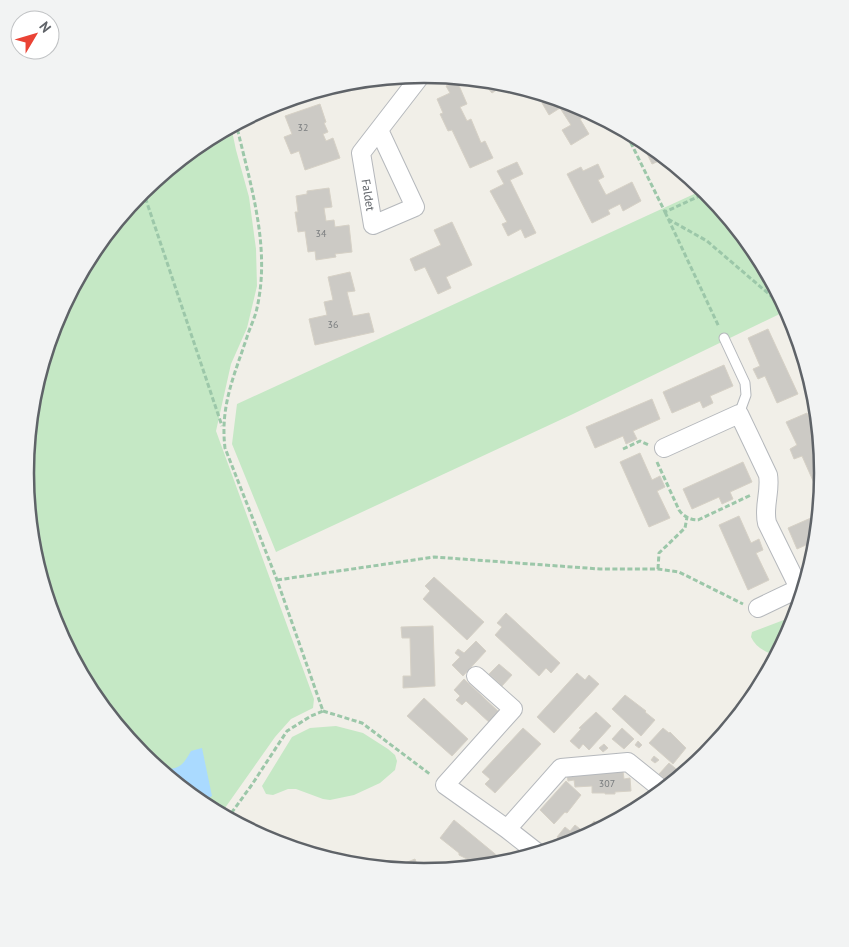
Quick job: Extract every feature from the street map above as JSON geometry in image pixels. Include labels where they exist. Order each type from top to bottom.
[{"type":"street","name":"Faldet","points":[[379,130],[415,207],[373,225],[361,153],[415,83]]},
{"type":"street","points":[[658,454],[739,414],[768,474],[769,489],[765,515],[767,523],[800,582]]},
{"type":"street","points":[[758,608],[798,589]]},
{"type":"street","points":[[476,676],[513,709],[445,785],[533,849]]},
{"type":"street","points":[[507,829],[561,768],[628,762],[658,787]]},
{"type":"lane","points":[[724,338],[746,383],[747,390],[739,414]]},
{"type":"path","points":[[238,130],[260,233],[262,273],[257,309],[232,381],[225,410],[223,428],[225,448],[277,580],[323,711]]},
{"type":"path","points":[[630,141],[724,338]]},
{"type":"path","points":[[665,212],[700,196]]},
{"type":"path","points":[[145,200],[223,428]]},
{"type":"path","points":[[668,219],[707,241],[773,298]]},
{"type":"path","points":[[623,449],[640,441],[649,445],[658,454],[679,510],[687,517],[698,520],[752,494],[769,489]]},
{"type":"path","points":[[658,569],[659,553],[685,528],[687,517]]},
{"type":"path","points":[[277,580],[434,557],[600,569],[658,569],[688,575],[747,606],[758,608]]},
{"type":"path","points":[[231,813],[287,731],[323,711],[362,723],[445,785]]},
{"type":"green space","points":[[232,133],[249,197],[256,249],[257,286],[247,328],[231,364],[216,431],[314,699],[313,708],[291,719],[275,737],[224,809],[187,784],[148,750],[114,711],[100,691],[86,669],[63,623],[54,599],[41,550],[35,499],[35,448],[41,397],[54,348],[63,324],[86,278],[114,236],[148,197],[187,163]]},
{"type":"green space","points":[[696,193],[735,236],[763,278],[781,313],[573,414],[276,552],[232,444],[237,404]]},
{"type":"green space","points":[[788,619],[771,653],[762,650],[756,644],[751,637],[752,632]]},
{"type":"green space","points":[[336,726],[363,733],[388,749],[395,755],[397,761],[395,770],[380,783],[354,795],[330,800],[296,789],[288,789],[273,795],[266,794],[262,786],[292,737],[310,728]]},
{"type":"water","points":[[202,748],[212,796],[208,798],[169,769],[181,765],[191,751]]},
{"type":"building","points":[[450,84],[459,85],[467,104],[460,107],[467,121],[471,119],[481,143],[485,141],[493,158],[470,168],[452,130],[448,131],[440,114],[443,113],[437,99],[450,93],[446,86]]},
{"type":"building","points":[[488,88],[497,89],[492,93]]},
{"type":"building","points":[[545,101],[550,103],[584,117],[580,119],[589,134],[571,145],[562,130],[571,125],[560,108],[549,115],[542,103]]},
{"type":"building","points":[[320,104],[328,132],[323,134],[326,141],[333,138],[340,158],[305,170],[299,151],[291,154],[284,137],[292,134],[285,116]]},
{"type":"building","points":[[646,152],[659,161],[652,164]]},
{"type":"building","points":[[517,162],[523,174],[510,180],[536,233],[525,238],[521,229],[508,236],[502,224],[507,222],[490,191],[504,184],[497,171]]},
{"type":"building","points":[[598,164],[604,177],[598,180],[606,195],[632,182],[641,201],[623,211],[620,204],[608,210],[610,214],[592,223],[567,174],[581,167],[583,171]]},
{"type":"building","points":[[329,188],[332,207],[324,208],[326,221],[334,220],[335,227],[349,225],[352,252],[335,254],[336,257],[316,260],[315,251],[308,252],[305,231],[298,232],[295,212],[298,212],[296,196],[307,194],[307,191]]},
{"type":"building","points":[[452,222],[472,265],[446,277],[451,288],[438,294],[425,267],[415,271],[410,259],[441,245],[434,230]]},
{"type":"building","points":[[350,272],[355,291],[347,292],[353,316],[369,313],[374,332],[315,345],[309,319],[327,315],[324,302],[333,300],[328,277]]},
{"type":"building","points":[[768,329],[798,394],[777,403],[765,376],[758,379],[753,369],[760,366],[748,338]]},
{"type":"building","points":[[724,365],[733,386],[710,396],[713,403],[703,408],[700,401],[672,413],[663,392]]},
{"type":"building","points":[[652,399],[660,419],[633,431],[637,439],[626,444],[623,436],[595,448],[586,427]]},
{"type":"building","points":[[807,413],[812,425],[815,483],[802,456],[794,459],[790,449],[797,445],[786,422]]},
{"type":"building","points":[[640,453],[652,480],[660,476],[665,487],[657,491],[670,518],[649,527],[620,462]]},
{"type":"building","points":[[743,462],[752,482],[730,492],[733,499],[722,504],[719,497],[692,509],[683,489]]},
{"type":"building","points":[[739,516],[751,543],[759,539],[763,550],[756,553],[769,580],[748,590],[719,525]]},
{"type":"building","points":[[813,517],[809,544],[797,549],[788,528]]},
{"type":"building","points":[[434,577],[484,622],[467,640],[423,599],[430,591],[425,586]]},
{"type":"building","points":[[506,613],[560,663],[551,673],[546,668],[539,676],[495,635],[502,627],[497,623]]},
{"type":"building","points":[[433,626],[435,686],[403,688],[403,676],[411,676],[410,638],[402,638],[401,627]]},
{"type":"building","points":[[476,641],[486,651],[463,676],[452,665],[460,657],[455,653],[458,649],[464,653]]},
{"type":"building","points":[[499,664],[512,675],[502,686],[489,674]]},
{"type":"building","points":[[577,673],[585,680],[589,675],[599,684],[554,733],[537,717]]},
{"type":"building","points":[[464,679],[500,713],[491,724],[466,701],[462,705],[456,700],[460,696],[454,690]]},
{"type":"building","points":[[625,695],[655,720],[641,736],[612,709]]},
{"type":"building","points":[[424,698],[468,739],[452,756],[407,716]]},
{"type":"building","points":[[596,712],[611,726],[589,750],[583,744],[579,749],[570,741],[581,729],[579,728]]},
{"type":"building","points":[[523,728],[541,744],[495,793],[485,784],[490,779],[482,772]]},
{"type":"building","points":[[622,728],[634,739],[624,749],[612,739]]},
{"type":"building","points":[[663,728],[670,732],[686,748],[673,764],[649,743]]},
{"type":"building","points":[[638,741],[642,745],[639,748],[635,745]]},
{"type":"building","points":[[604,744],[608,748],[603,752],[599,748]]},
{"type":"building","points":[[654,756],[659,760],[655,763],[651,760]]},
{"type":"building","points":[[669,763],[678,770],[667,780],[659,774]]},
{"type":"building","points":[[623,771],[624,779],[630,778],[631,791],[615,792],[615,794],[592,793],[592,786],[575,787],[574,780],[568,781],[567,775]]},
{"type":"building","points":[[566,781],[581,795],[567,813],[565,812],[554,824],[540,810]]},
{"type":"building","points":[[454,820],[499,857],[468,862],[469,860],[459,855],[440,838]]},
{"type":"building","points":[[594,821],[597,824],[592,826],[591,825]]},
{"type":"building","points":[[575,825],[583,831],[561,840],[557,837],[565,827],[570,831]]},
{"type":"building","points":[[415,859],[417,864],[405,863]]}]
